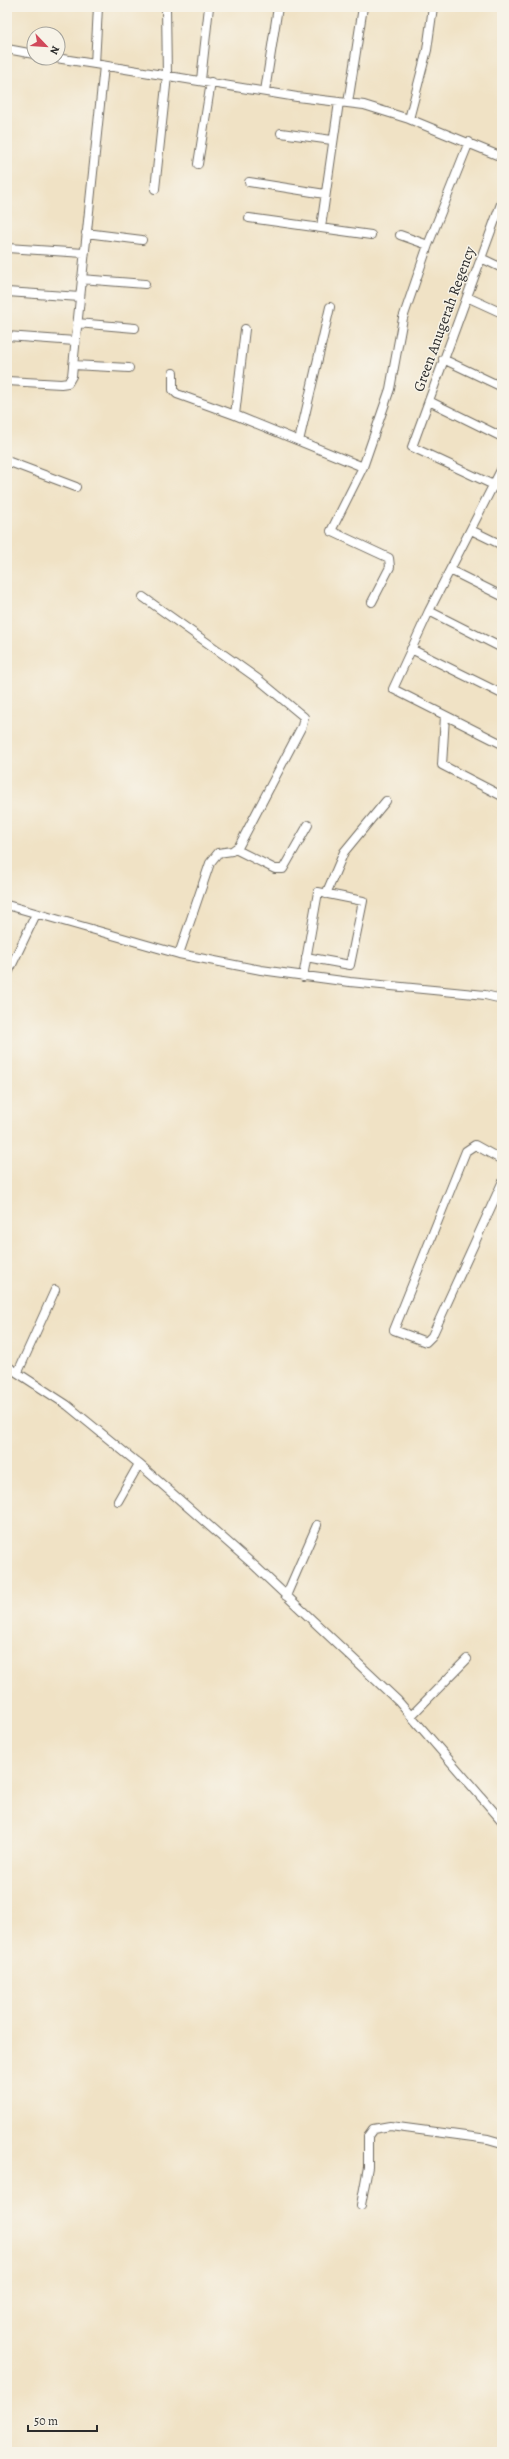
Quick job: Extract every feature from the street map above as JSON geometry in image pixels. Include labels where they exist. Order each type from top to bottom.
[{"type":"street","points":[[95,64],[98,7]]},
{"type":"street","points":[[154,189],[168,76],[166,7]]},
{"type":"street","points":[[200,80],[208,7]]},
{"type":"street","points":[[265,91],[278,7]]},
{"type":"street","points":[[348,103],[364,7]]},
{"type":"street","points":[[409,119],[427,50],[433,7]]},
{"type":"street","points":[[7,48],[26,52]]},
{"type":"street","points":[[66,60],[348,103],[409,119],[469,142],[502,157]]},
{"type":"street","points":[[7,381],[68,383],[72,376],[104,66]]},
{"type":"street","points":[[198,164],[211,82]]},
{"type":"street","points":[[321,227],[332,140],[339,102]]},
{"type":"street","points":[[281,133],[332,140]]},
{"type":"street","points":[[372,602],[390,567],[389,558],[331,531],[363,467],[390,389],[403,318],[428,245],[469,142]]},
{"type":"street","points":[[248,182],[325,194]]},
{"type":"street","name":"Green Anugerah Regency","points":[[494,485],[412,447],[481,258],[499,218],[502,201]]},
{"type":"street","points":[[249,218],[371,235]]},
{"type":"street","points":[[86,233],[142,240]]},
{"type":"street","points":[[400,235],[428,245]]},
{"type":"street","points":[[7,248],[84,253]]},
{"type":"street","points":[[481,258],[502,268]]},
{"type":"street","points":[[82,279],[144,284]]},
{"type":"street","points":[[7,292],[80,296]]},
{"type":"street","points":[[467,297],[502,313]]},
{"type":"street","points":[[299,441],[330,307]]},
{"type":"street","points":[[77,323],[135,328]]},
{"type":"street","points":[[235,414],[245,329]]},
{"type":"street","points":[[7,336],[75,341]]},
{"type":"street","points":[[444,359],[502,387]]},
{"type":"street","points":[[73,365],[129,368]]},
{"type":"street","points":[[174,373],[173,390],[177,394],[235,414],[363,467]]},
{"type":"street","points":[[429,401],[502,437]]},
{"type":"street","points":[[7,461],[76,487]]},
{"type":"street","points":[[502,468],[429,611],[393,689],[502,744]]},
{"type":"street","points":[[494,485],[502,489]]},
{"type":"street","points":[[471,530],[502,545]]},
{"type":"street","points":[[450,570],[502,596]]},
{"type":"street","points":[[143,597],[258,679],[304,717],[302,726],[239,846],[235,849],[218,853],[210,863],[179,954]]},
{"type":"street","points":[[429,611],[502,648]]},
{"type":"street","points":[[411,649],[502,694]]},
{"type":"street","points":[[445,716],[442,765],[502,796]]},
{"type":"street","points":[[326,894],[344,852],[386,801]]},
{"type":"street","points":[[235,849],[275,869],[283,869],[308,825]]},
{"type":"street","points":[[303,977],[306,957],[318,892],[363,901],[350,965],[306,957]]},
{"type":"street","points":[[7,905],[179,954],[303,977],[405,986],[485,995],[502,999]]},
{"type":"street","points":[[7,975],[36,914]]},
{"type":"street","points":[[502,1160],[475,1145],[466,1151],[394,1330],[426,1342],[432,1336],[502,1183]]},
{"type":"street","points":[[18,1372],[55,1290]]},
{"type":"street","points":[[7,1366],[67,1405],[139,1464],[286,1596],[411,1716],[502,1821]]},
{"type":"street","points":[[118,1501],[139,1464]]},
{"type":"street","points":[[286,1596],[317,1525]]},
{"type":"street","points":[[411,1716],[467,1659]]},
{"type":"street","points":[[361,2205],[368,2167],[368,2136],[373,2129],[390,2126],[488,2139],[502,2143]]}]
